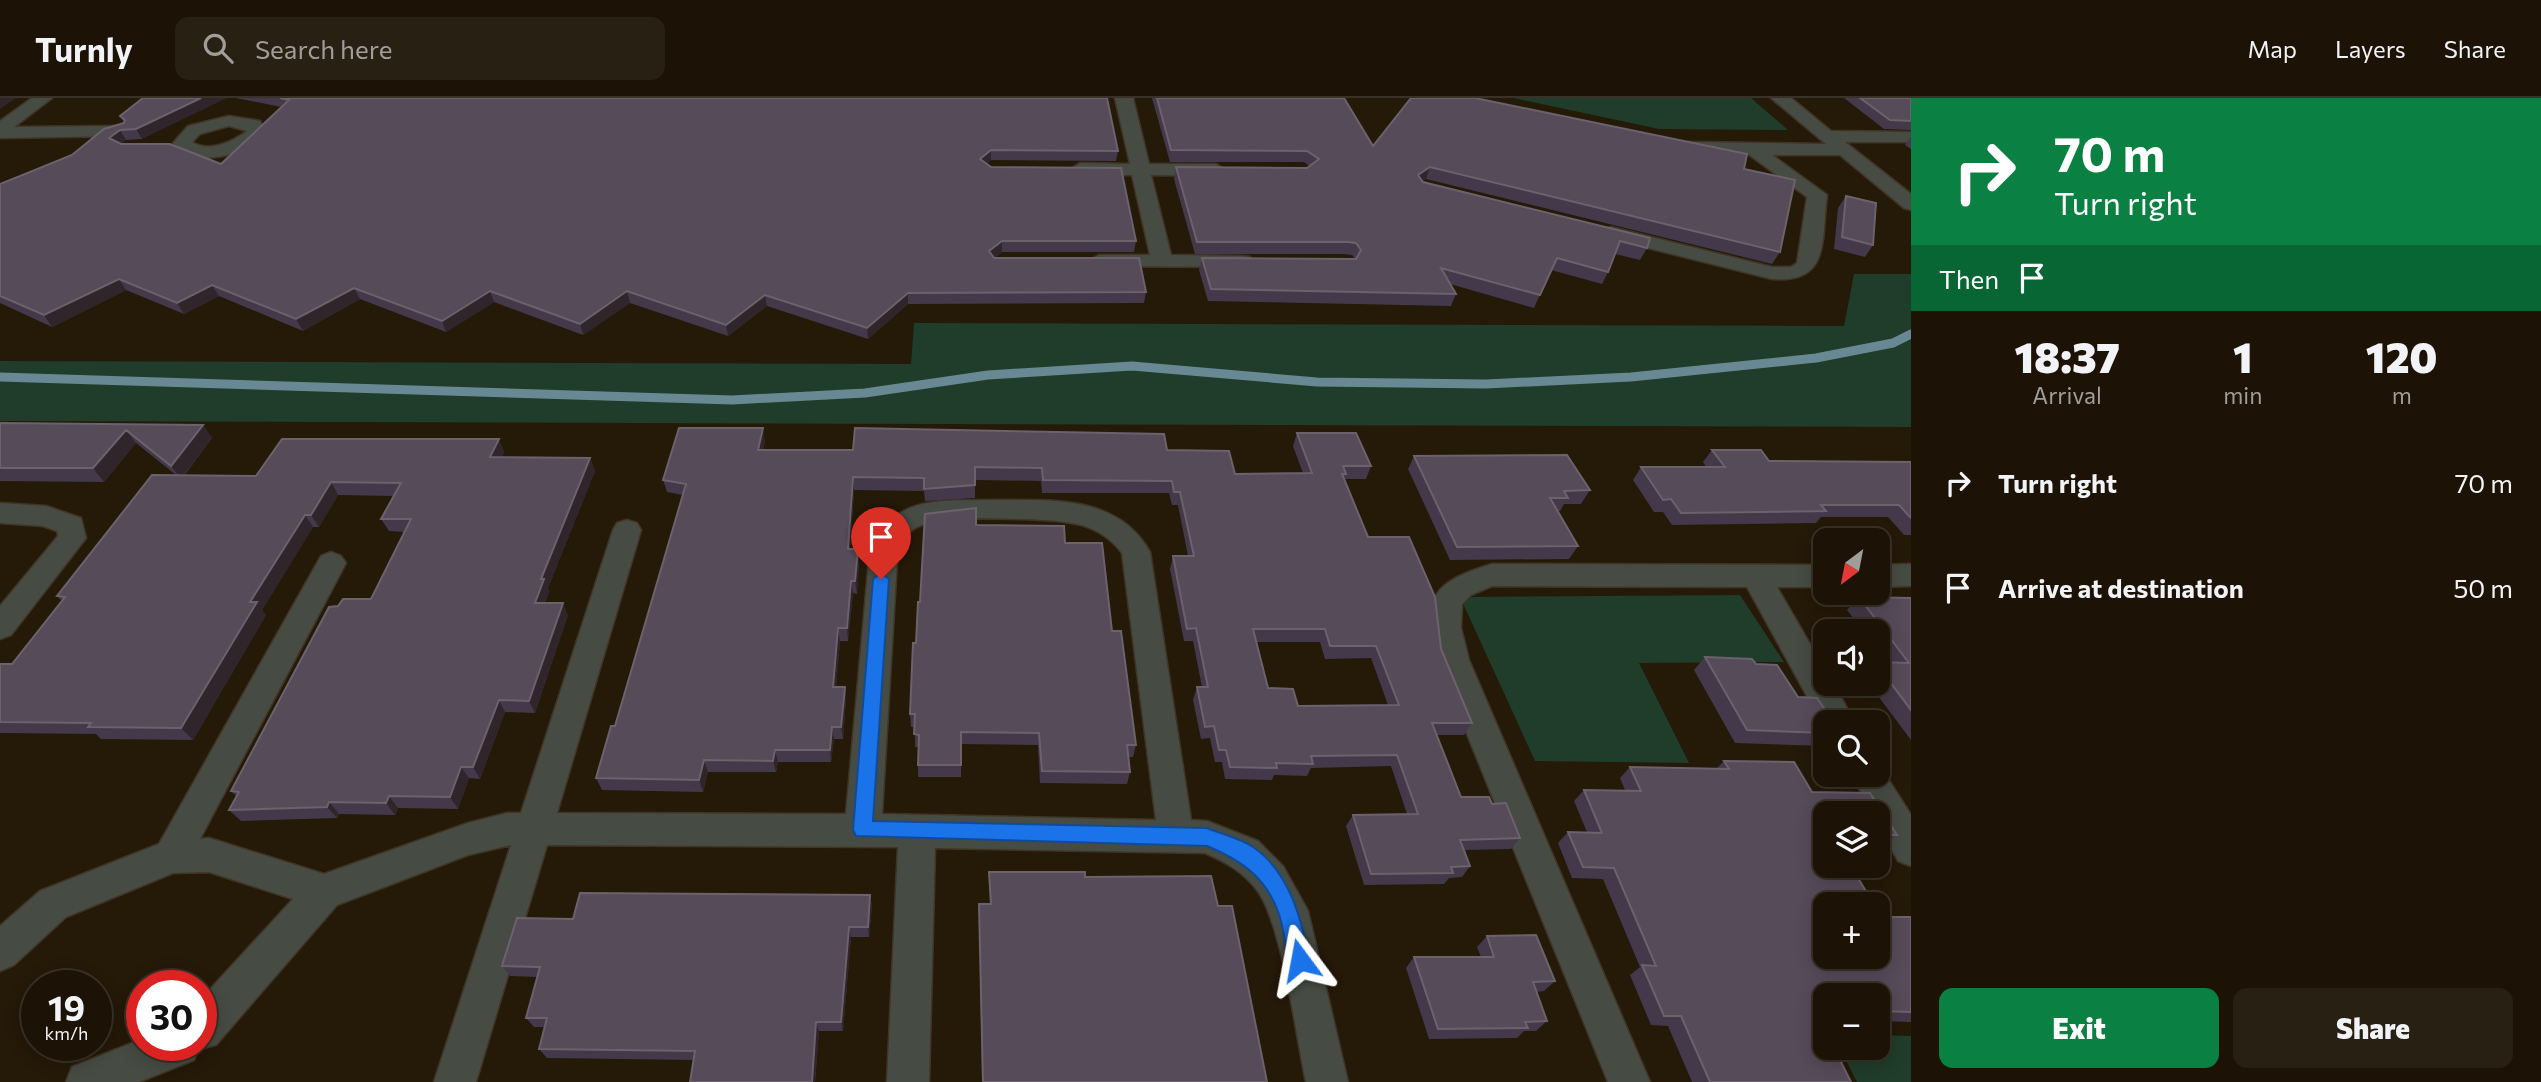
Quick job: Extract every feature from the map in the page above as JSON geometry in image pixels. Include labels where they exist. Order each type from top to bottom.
[{"type":"street","points":[[0,131],[43,98]]},
{"type":"street","points":[[1124,98],[1162,261]]},
{"type":"street","points":[[1780,98],[1911,204]]},
{"type":"street","points":[[229,121],[249,122],[257,129],[250,139],[224,149],[203,151],[166,139],[194,130],[229,121]]},
{"type":"street","points":[[185,147],[183,139],[194,130]]},
{"type":"street","points":[[0,131],[120,131]]},
{"type":"street","points":[[1826,136],[1911,137]]},
{"type":"street","points":[[1667,144],[1694,149],[1846,150]]},
{"type":"street","points":[[0,149],[100,148]]},
{"type":"street","points":[[1589,228],[1772,273],[1792,275],[1802,271],[1808,263],[1817,195],[1755,151]]},
{"type":"street","points":[[1058,169],[1235,170]]},
{"type":"street","points":[[1082,261],[1260,262]]},
{"type":"street","points":[[863,830],[883,560],[890,537],[904,521],[923,514],[951,510],[1052,512],[1091,516],[1113,525],[1136,552],[1177,838]]},
{"type":"street","points":[[0,513],[46,516],[71,525],[72,538],[0,626]]},
{"type":"street","points":[[455,1082],[627,530]]},
{"type":"street","points":[[172,856],[331,562]]},
{"type":"street","points":[[1629,1082],[1453,660],[1443,613],[1449,595],[1458,587],[1492,575],[1813,576]]},
{"type":"street","points":[[1890,576],[1911,575]]},
{"type":"street","points":[[1756,577],[1832,710]]},
{"type":"street","points":[[1876,787],[1911,849]]},
{"type":"street","points":[[217,1012],[324,892],[468,839],[507,829],[863,830],[1207,837],[1245,853],[1270,878],[1289,911],[1327,1082]]},
{"type":"street","points":[[908,1082],[917,833]]},
{"type":"street","points":[[0,952],[53,904],[172,856],[209,855],[324,892]]},
{"type":"street","points":[[87,1082],[139,1061]]},
{"type":"green space","points":[[1513,98],[1751,98],[1788,130],[1659,129]]},
{"type":"green space","points":[[1854,274],[1911,274],[1911,427],[0,421],[0,361],[911,364],[914,323],[1844,326]]},
{"type":"green space","points":[[1740,595],[1784,662],[1639,663],[1689,763],[1535,761],[1460,597]]},
{"type":"green space","points":[[1890,1035],[1911,1036],[1911,1082],[1857,1082],[1846,1060],[1890,1060]]},
{"type":"building","points":[[143,98],[201,98],[136,129],[120,130],[109,138],[121,144],[170,144],[221,164],[289,100],[280,98],[1107,98],[1118,151],[991,150],[980,159],[991,167],[1121,168],[1136,241],[1002,241],[989,251],[994,258],[1139,258],[1146,292],[908,293],[867,328],[765,295],[726,325],[627,291],[580,324],[490,291],[442,321],[354,288],[296,319],[212,285],[177,303],[119,279],[44,315],[0,296],[0,184],[72,155],[104,129],[124,123],[125,120],[120,116]]},
{"type":"building","points":[[1157,98],[1344,98],[1373,146],[1411,98],[1475,98],[1747,154],[1744,169],[1795,180],[1780,252],[1430,167],[1418,175],[1423,182],[1650,238],[1647,248],[1620,241],[1608,272],[1557,258],[1540,295],[1441,268],[1456,294],[1211,289],[1202,258],[1356,259],[1361,250],[1356,243],[1348,242],[1197,242],[1176,167],[1307,168],[1319,159],[1307,151],[1171,150]]},
{"type":"building","points":[[1860,98],[1911,98],[1911,121],[1890,120]]},
{"type":"building","points":[[1846,196],[1876,203],[1873,245],[1842,237]]},
{"type":"building","points":[[0,423],[203,425],[171,466],[126,430],[93,468],[0,468]]},
{"type":"building","points":[[679,428],[763,428],[758,450],[853,450],[855,428],[1164,434],[1167,450],[1229,451],[1235,474],[1312,473],[1297,433],[1356,433],[1371,466],[1343,466],[1346,474],[1342,474],[1368,537],[1409,537],[1435,597],[1441,649],[1472,723],[1432,723],[1461,797],[1489,797],[1492,804],[1506,803],[1520,838],[1460,840],[1470,866],[1451,867],[1453,873],[1371,874],[1353,815],[1418,814],[1397,755],[1311,756],[1313,764],[1276,763],[1277,768],[1230,767],[1226,750],[1219,750],[1214,726],[1205,727],[1197,687],[1208,687],[1196,628],[1187,629],[1173,556],[1194,556],[1180,492],[1174,492],[1172,481],[1043,480],[1042,468],[975,467],[975,485],[924,489],[924,478],[853,477],[848,549],[858,549],[855,581],[851,581],[847,628],[838,628],[833,687],[845,687],[841,727],[832,727],[830,750],[775,750],[773,761],[704,760],[699,780],[596,778],[611,726],[615,726],[686,484],[663,480]],"holes":[[[1253,629],[1325,629],[1330,646],[1376,646],[1399,705],[1298,706],[1293,689],[1268,688]]]},
{"type":"building","points":[[282,439],[499,439],[490,457],[590,458],[541,579],[544,579],[535,603],[563,603],[529,701],[499,700],[473,767],[461,767],[450,797],[389,796],[386,803],[329,802],[327,807],[229,810],[239,792],[231,791],[329,607],[338,606],[343,599],[371,599],[411,519],[381,519],[401,483],[331,482],[311,515],[305,515],[250,602],[257,602],[181,728],[0,722],[0,664],[12,664],[65,597],[57,596],[152,475],[256,476]]},
{"type":"building","points":[[1712,450],[1761,450],[1769,461],[1911,462],[1911,518],[1899,505],[1821,505],[1826,511],[1681,513],[1671,499],[1663,500],[1641,467],[1725,467]]},
{"type":"building","points":[[1567,455],[1590,490],[1564,491],[1568,498],[1550,498],[1578,546],[1457,547],[1414,456]]},
{"type":"building","points":[[976,508],[976,525],[1064,526],[1065,543],[1102,543],[1112,631],[1121,631],[1136,745],[1127,745],[1130,772],[1042,771],[1039,733],[961,732],[961,765],[918,765],[919,735],[914,734],[915,714],[910,714],[913,643],[916,643],[920,602],[925,514]]},
{"type":"building","points":[[1890,598],[1911,598],[1911,710],[1890,682],[1890,662],[1909,663],[1890,638],[1890,619],[1876,619],[1866,606],[1890,606]]},
{"type":"building","points":[[1705,657],[1752,659],[1756,664],[1777,665],[1798,697],[1817,698],[1825,710],[1813,710],[1813,733],[1747,730]]},
{"type":"building","points":[[1724,761],[1794,762],[1812,792],[1870,793],[1875,801],[1813,801],[1813,878],[1858,878],[1866,892],[1813,892],[1813,969],[1890,969],[1890,917],[1911,917],[1911,1012],[1890,1011],[1890,983],[1813,983],[1813,1060],[1840,1060],[1851,1082],[1710,1082],[1681,1016],[1664,1016],[1642,965],[1656,966],[1614,868],[1583,867],[1568,832],[1602,833],[1584,790],[1641,791],[1630,767],[1729,769]]},
{"type":"building","points":[[1890,824],[1897,835],[1890,835]]},
{"type":"building","points":[[989,872],[1085,872],[1085,877],[1211,876],[1218,906],[1232,906],[1267,1082],[983,1082],[979,904],[991,904]]},
{"type":"building","points":[[580,893],[870,895],[868,927],[849,927],[841,1022],[816,1022],[812,1082],[690,1082],[695,1051],[539,1049],[547,1018],[526,1018],[540,967],[502,966],[517,918],[573,919]]},
{"type":"building","points":[[1536,935],[1555,981],[1533,982],[1547,1021],[1525,1022],[1528,1028],[1438,1029],[1414,957],[1494,957],[1487,936]]},
{"type":"waterway","points":[[0,377],[732,400],[865,393],[988,375],[1132,366],[1317,382],[1486,384],[1631,377],[1816,358],[1893,343],[1911,334]]},
{"type":"route","points":[[881,579],[863,830],[1207,837],[1245,853],[1270,878],[1289,911],[1300,960]]}]
